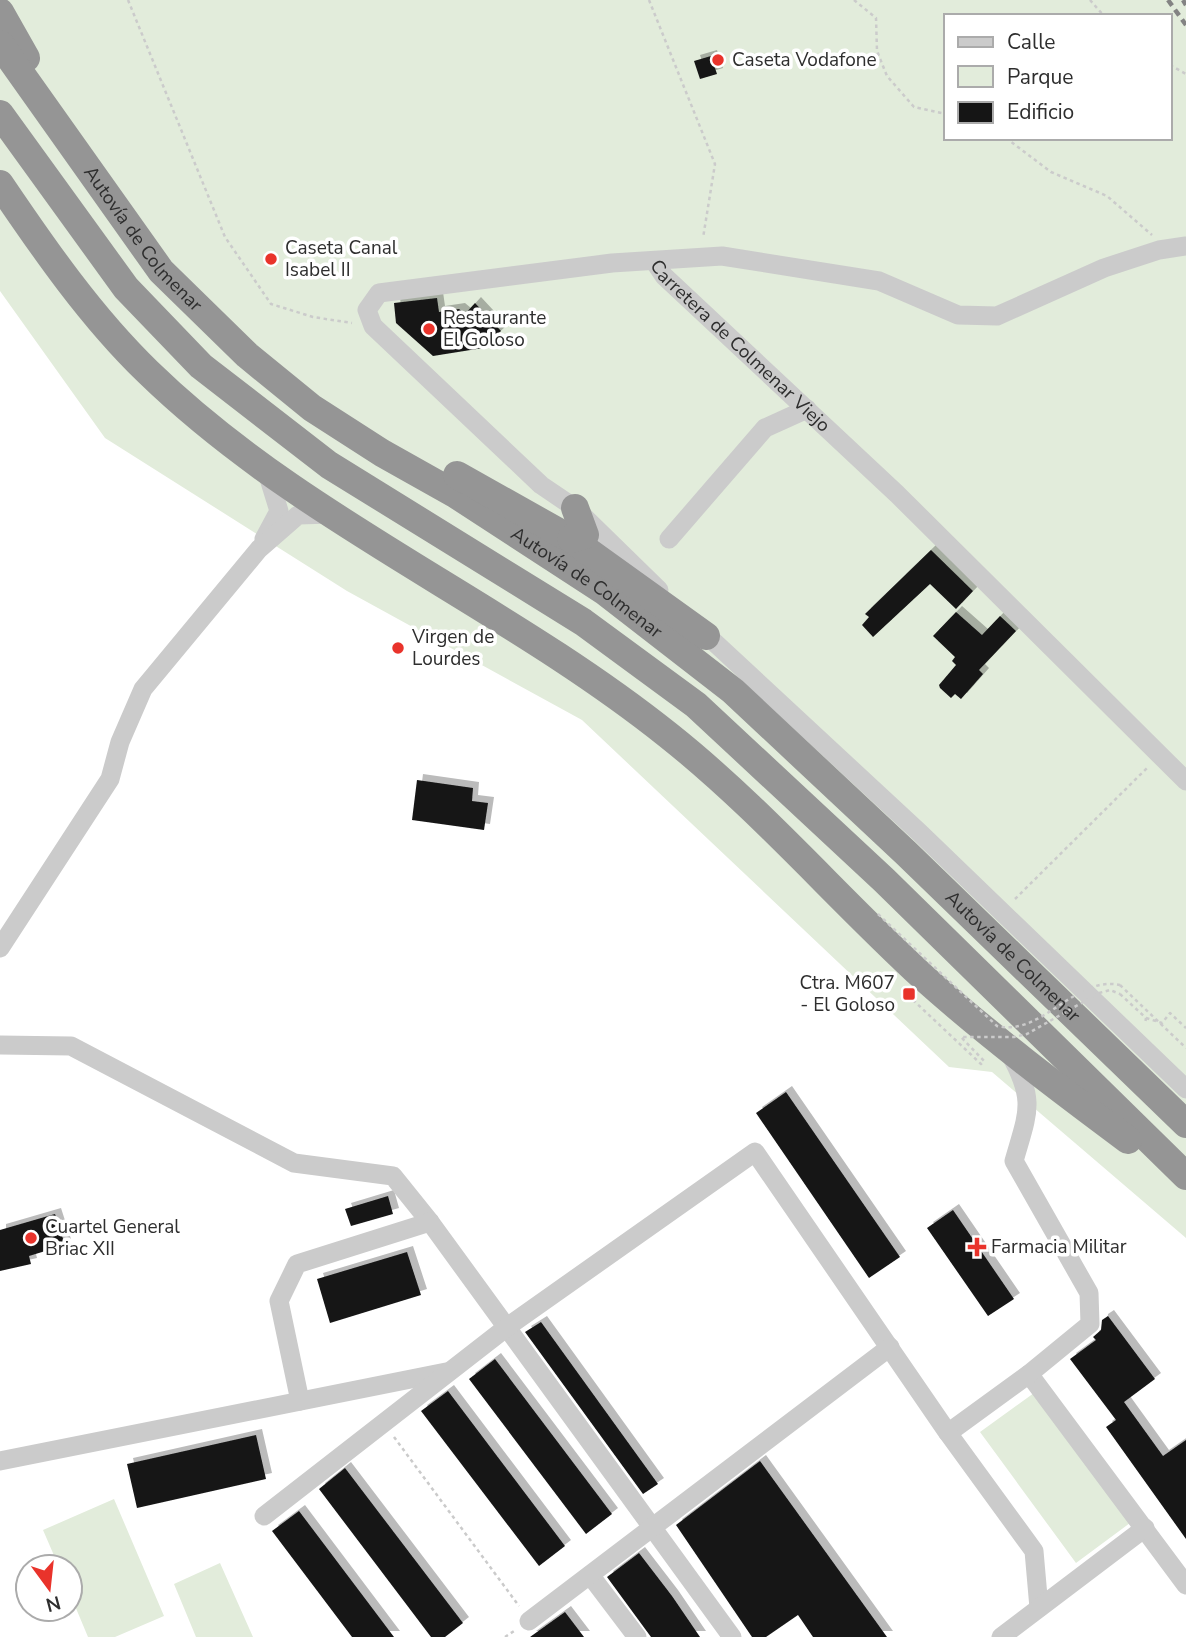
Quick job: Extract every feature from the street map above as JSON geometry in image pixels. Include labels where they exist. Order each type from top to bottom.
[{"type":"highway","points":[[0,12],[16,43],[61,109],[90,173]]},
{"type":"highway","name":"Autovía de Colmenar","points":[[0,44],[161,271],[247,355],[312,408],[382,453],[454,494],[604,592],[733,691],[906,853],[1186,1124]]},
{"type":"highway","name":"Autovía de Colmenar","points":[[0,114],[126,288],[201,366],[330,466],[583,622],[696,705],[884,880],[1186,1178]]},
{"type":"highway","points":[[0,184],[94,314],[147,372],[266,469],[332,514],[434,576],[666,734],[739,796],[924,978],[1007,1049],[1186,1178]]},
{"type":"highway","points":[[312,408],[453,473],[571,540],[706,636]]},
{"type":"highway","points":[[571,540],[585,535],[575,508]]},
{"type":"street","points":[[654,261],[722,256],[879,281],[958,315],[997,316],[1104,268],[1177,247]]},
{"type":"street","name":"Carretera de Colmenar Viejo","points":[[373,326],[367,310],[379,293],[654,261],[664,276],[897,494],[1186,781]]},
{"type":"street","points":[[373,326],[541,485],[575,508],[706,636],[920,832],[1001,913],[1139,1029],[1186,1074]]},
{"type":"street","points":[[669,539],[765,428],[807,409]]},
{"type":"street","points":[[259,549],[279,510],[266,469]]},
{"type":"street","points":[[0,948],[110,779],[120,742],[143,689],[259,549],[298,515],[332,514]]},
{"type":"street","points":[[1139,1029],[1186,1089]]},
{"type":"street","points":[[0,1045],[71,1045],[294,1163],[393,1176],[430,1222],[732,1637]]},
{"type":"street","points":[[948,1433],[1029,1374],[1090,1324],[1089,1293],[1014,1161],[1029,1108],[1024,1081],[1007,1049]]},
{"type":"street","points":[[1029,1108],[1049,1095],[1072,1097]]},
{"type":"street","points":[[264,1516],[507,1327],[755,1152],[948,1433],[1034,1551],[1039,1608]]},
{"type":"street","points":[[300,1401],[279,1301],[297,1264],[430,1222]]},
{"type":"street","points":[[529,1621],[890,1347]]},
{"type":"street","points":[[0,1461],[450,1371]]},
{"type":"street","points":[[1029,1374],[1186,1585]]},
{"type":"street","points":[[1001,1637],[1145,1528]]},
{"type":"street","points":[[590,1575],[637,1637]]},
{"type":"path","points":[[128,0],[225,237],[271,304],[287,306],[313,317],[373,326]]},
{"type":"path","points":[[649,0],[715,164],[702,244]]},
{"type":"path","points":[[854,0],[876,18],[877,51],[887,75],[914,107],[944,114]]},
{"type":"path","points":[[1090,0],[1102,14]]},
{"type":"path","points":[[1009,140],[1051,172],[1107,196],[1177,247]]},
{"type":"path","points":[[1001,913],[1159,756]]},
{"type":"path","points":[[878,914],[997,1026],[1019,1028],[1091,988],[1109,982],[1120,985],[1186,1048]]},
{"type":"path","points":[[913,1000],[981,1064],[984,1061],[961,1037],[1014,1037],[1027,1034],[1099,993],[1110,990],[1120,993],[1139,1029],[1162,1023],[1170,1013],[1186,1028]]},
{"type":"path","points":[[383,1423],[529,1621]]},
{"type":"green space","points":[[0,0],[1186,0],[1186,1238],[992,1072],[949,1067],[582,720],[347,591],[105,438],[0,291]]},
{"type":"green space","points":[[1034,1393],[1130,1523],[1076,1563],[980,1432]]},
{"type":"green space","points":[[114,1499],[164,1616],[115,1637],[88,1637],[82,1623],[84,1553],[53,1553],[43,1530]]},
{"type":"green space","points":[[220,1563],[253,1637],[196,1637],[174,1584]]},
{"type":"building","points":[[711,56],[717,74],[700,79],[694,61]]},
{"type":"building","points":[[437,298],[439,312],[459,309],[465,314],[475,303],[501,331],[483,348],[433,356],[396,323],[394,303]]},
{"type":"building","points":[[931,550],[973,591],[956,609],[930,584],[873,637],[862,625],[869,617],[865,614]]},
{"type":"building","points":[[956,612],[982,635],[1000,616],[1016,631],[979,670],[983,674],[961,699],[955,694],[951,698],[940,688],[939,685],[956,665],[952,661],[955,657],[933,636]]},
{"type":"building","points":[[417,780],[473,788],[472,801],[488,803],[484,830],[412,820]]},
{"type":"building","points":[[786,1092],[900,1257],[869,1278],[756,1113]]},
{"type":"building","points":[[388,1196],[393,1214],[351,1226],[345,1209]]},
{"type":"building","points":[[953,1210],[1014,1299],[988,1316],[927,1228]]},
{"type":"building","name":"Cuartel General Briac XII","points":[[55,1214],[65,1245],[29,1256],[31,1264],[0,1271],[0,1230]]},
{"type":"building","points":[[407,1252],[421,1295],[330,1323],[317,1279]]},
{"type":"building","points":[[1108,1316],[1155,1379],[1124,1402],[1163,1456],[1186,1440],[1186,1539],[1106,1427],[1116,1420],[1070,1359],[1096,1340],[1093,1337],[1101,1330],[1102,1320]]},
{"type":"building","points":[[541,1322],[658,1484],[643,1494],[525,1332]]},
{"type":"building","points":[[495,1359],[612,1514],[586,1534],[469,1379]]},
{"type":"building","points":[[448,1391],[565,1546],[539,1566],[421,1411]]},
{"type":"building","points":[[256,1435],[266,1479],[137,1508],[127,1464]]},
{"type":"building","points":[[760,1461],[887,1637],[813,1637],[798,1615],[766,1637],[752,1637],[676,1525]]},
{"type":"building","points":[[345,1468],[463,1623],[445,1637],[431,1637],[319,1489]]},
{"type":"building","points":[[299,1511],[394,1637],[352,1637],[272,1531]]},
{"type":"building","points":[[639,1553],[700,1637],[651,1637],[607,1577]]},
{"type":"building","points":[[565,1612],[584,1637],[530,1637]]},
{"type":"railway","points":[[1168,0],[1186,25]]},
{"type":"railway","points":[[1183,0],[1186,5]]},
{"type":"place","name":"Caseta Vodafone","points":[[718,60]]},
{"type":"place","name":"Caseta Canal Isabel II","points":[[271,259]]},
{"type":"place","name":"Restaurante El Goloso","points":[[429,329]]},
{"type":"place","name":"Virgen de Lourdes","points":[[398,648]]},
{"type":"place","name":"Ctra. M607 - El Goloso","points":[[909,994]]},
{"type":"place","name":"Cuartel General Briac XII","points":[[31,1238]]},
{"type":"place","name":"Farmacia Militar","points":[[977,1247]]}]
